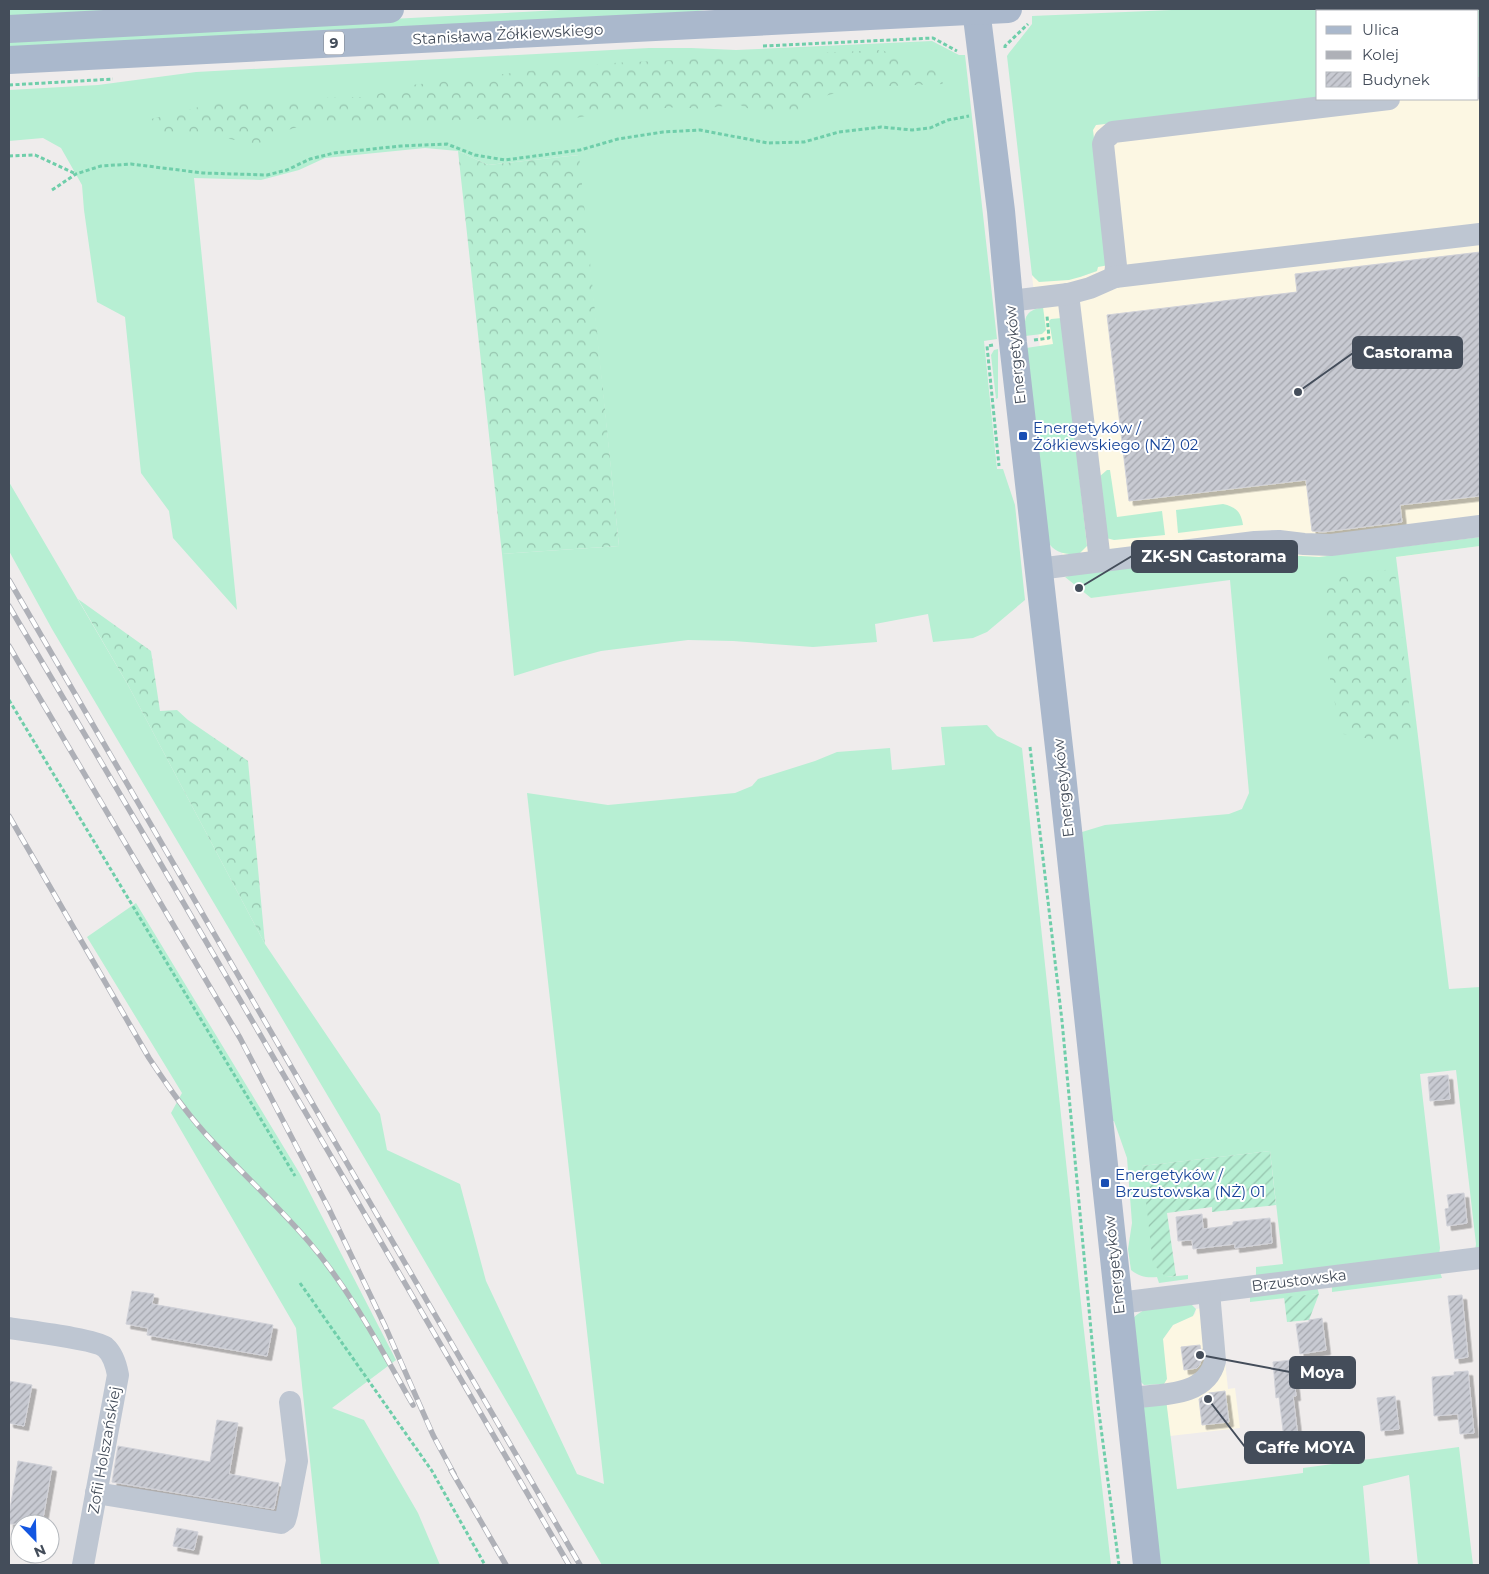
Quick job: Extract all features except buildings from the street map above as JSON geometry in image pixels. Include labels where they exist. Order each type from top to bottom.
[{"type":"main road","name":"9","points":[[9,29],[390,9]]},
{"type":"main road","name":"Stanisława Żółkiewskiego","points":[[9,60],[976,10],[1018,16]]},
{"type":"main road","name":"Energetyków","points":[[976,10],[990,114],[1147,1565]]},
{"type":"street","points":[[1115,278],[1116,266],[1103,144],[1105,139],[1113,132],[1380,100]]},
{"type":"street","points":[[1010,301],[1068,294],[1115,278],[1480,234]]},
{"type":"street","points":[[1068,294],[1100,561]]},
{"type":"street","points":[[1038,569],[1254,542],[1279,541],[1331,545],[1480,526]]},
{"type":"street","name":"Brzustowska","points":[[1118,1303],[1480,1258]]},
{"type":"street","points":[[1128,1398],[1182,1391],[1201,1384],[1208,1378],[1215,1361],[1209,1292]]},
{"type":"street","name":"Zofii Holszańskiej","points":[[9,1328],[98,1343],[110,1353],[118,1375],[83,1565]]},
{"type":"street","points":[[96,1493],[281,1523],[285,1520],[287,1513],[297,1461],[290,1402]]},
{"type":"path","points":[[1006,56],[1005,46],[1018,16]]},
{"type":"path","points":[[908,39],[933,38],[957,51]]},
{"type":"path","points":[[52,190],[76,174],[101,166],[131,164],[203,173],[267,175],[287,170],[310,159],[334,153],[402,146],[447,144],[475,155],[505,160],[580,150],[618,139],[663,132],[700,130],[768,143],[804,142],[839,132],[881,127],[912,130],[930,128],[959,116],[990,114]]},
{"type":"path","points":[[9,156],[35,156],[76,174]]},
{"type":"path","points":[[9,700],[295,1176]]},
{"type":"path","points":[[1030,747],[1062,1021],[1098,1405],[1119,1565]]},
{"type":"path","points":[[300,1283],[432,1471],[485,1565]]},
{"type":"shaded area","points":[[1480,80],[1480,546],[1091,598],[1065,577],[1032,275],[1035,279],[1080,277],[1097,271],[1093,130],[1096,125],[1316,99],[1479,100]]},
{"type":"shaded area","points":[[1219,1305],[1228,1389],[1235,1388],[1240,1428],[1170,1436],[1164,1384],[1163,1339],[1173,1325],[1195,1314],[1196,1309]]},
{"type":"green space","points":[[9,9],[187,9],[9,18]]},
{"type":"green space","points":[[580,9],[712,9],[669,15],[9,51],[9,39]]},
{"type":"green space","points":[[1195,9],[1480,9],[1480,80],[1479,10],[1316,10],[1316,99],[1096,125],[1093,130],[1109,265],[1098,267],[1097,271],[1069,280],[1039,282],[1032,275],[1007,56],[1032,24],[1032,16]]},
{"type":"green space","points":[[932,41],[959,55],[965,55],[997,339],[984,341],[997,469],[1003,469],[1015,505],[1025,600],[987,632],[973,638],[933,642],[928,614],[875,624],[877,642],[813,647],[733,641],[688,640],[601,651],[514,676],[502,554],[619,546],[578,155],[488,165],[458,151],[425,148],[325,158],[299,170],[261,180],[194,178],[237,610],[173,538],[169,511],[141,473],[125,317],[97,302],[82,185],[61,148],[43,138],[9,141],[9,90],[98,85],[196,72],[649,48],[736,50]]},
{"type":"green space","points":[[882,50],[910,65],[939,71],[943,84],[863,87],[828,95],[803,110],[770,114],[758,113],[738,104],[702,109],[677,107],[591,115],[541,125],[479,119],[349,125],[304,125],[275,134],[271,140],[255,144],[210,135],[153,132],[151,119],[215,103],[258,104],[314,98],[366,97],[412,85],[545,69],[613,63]]},
{"type":"green space","points":[[458,151],[488,165],[579,155],[619,546],[502,554]]},
{"type":"green space","points":[[1043,307],[1046,330],[1042,334],[1025,336],[1026,316],[1032,311]]},
{"type":"green space","points":[[1062,318],[1087,546],[1079,554],[1061,552],[1053,548],[1047,541],[1026,348],[1053,344],[1049,321]]},
{"type":"green space","points":[[998,349],[998,398],[996,399],[991,355],[994,350]]},
{"type":"green space","points":[[1107,470],[1110,470],[1117,517],[1162,511],[1165,535],[1114,540],[1106,538],[1099,477]]},
{"type":"green space","points":[[9,482],[128,685],[265,944],[380,1114],[387,1150],[460,1184],[486,1281],[577,1474],[604,1484],[527,793],[608,805],[735,793],[752,786],[758,779],[837,752],[890,748],[892,770],[945,765],[941,727],[987,725],[997,736],[1022,748],[1083,1322],[1111,1565],[602,1565],[52,629],[9,551]]},
{"type":"green space","points":[[1223,504],[1237,511],[1243,525],[1178,533],[1176,510]]},
{"type":"green space","points":[[1480,537],[1480,546],[1396,557],[1449,989],[1480,987],[1480,1250],[1475,1251],[1476,1244],[1456,1070],[1420,1074],[1440,1248],[1439,1255],[1256,1279],[1256,1267],[1283,1264],[1270,1151],[1142,1166],[1166,1277],[1188,1275],[1188,1279],[1159,1283],[1157,1277],[1141,1276],[1131,1270],[1128,1249],[1132,1223],[1127,1158],[1114,1121],[1108,1121],[1082,832],[1105,825],[1229,814],[1242,809],[1249,793],[1230,580],[1091,598],[1065,577],[1075,574],[1247,553],[1319,557]]},
{"type":"green space","points":[[1395,569],[1413,742],[1398,744],[1343,734],[1331,688],[1324,620],[1324,576]]},
{"type":"green space","points":[[78,599],[151,651],[160,711],[177,710],[188,720],[248,761],[265,944],[128,685]]},
{"type":"green space","points":[[136,903],[300,1174],[396,1360],[332,1408],[364,1420],[418,1513],[440,1565],[321,1565],[296,1328],[171,1113],[182,1093],[87,937]]},
{"type":"green space","points":[[1270,1151],[1276,1205],[1212,1212],[1212,1207],[1167,1213],[1176,1276],[1166,1277],[1153,1264],[1142,1166]]},
{"type":"green space","points":[[1440,1272],[1442,1278],[1332,1292],[1332,1285]]},
{"type":"green space","points":[[1317,1287],[1319,1294],[1250,1302],[1250,1296]]},
{"type":"green space","points":[[1319,1294],[1309,1320],[1287,1322],[1284,1297]]},
{"type":"green space","points":[[1191,1304],[1196,1309],[1193,1316],[1173,1325],[1163,1339],[1167,1379],[1164,1384],[1144,1385],[1138,1379],[1132,1320],[1137,1315],[1151,1308]]},
{"type":"green space","points":[[1166,1399],[1177,1489],[1303,1473],[1303,1468],[1459,1447],[1473,1565],[1418,1565],[1409,1475],[1363,1486],[1370,1565],[1156,1565],[1140,1422],[1144,1405]]},
{"type":"railway","points":[[9,580],[580,1565]]},
{"type":"railway","points":[[9,606],[569,1565]]},
{"type":"railway","points":[[9,646],[240,1038],[329,1209],[385,1326],[433,1435],[454,1474]]},
{"type":"railway","points":[[9,816],[149,1058],[164,1080],[205,1133],[286,1216],[324,1261],[365,1321],[413,1405]]},
{"type":"railway","points":[[451,1470],[506,1565]]},
{"type":"place","name":"Castorama","points":[[1298,392]]},
{"type":"place","name":"Energetyków / Żółkiewskiego (NŻ) 02","points":[[1023,436]]},
{"type":"place","name":"ZK-SN Castorama","points":[[1079,588]]},
{"type":"place","name":"Energetyków / Brzustowska (NŻ) 01","points":[[1105,1183]]},
{"type":"place","name":"Moya","points":[[1200,1355]]},
{"type":"place","name":"Caffe MOYA","points":[[1208,1399]]}]
